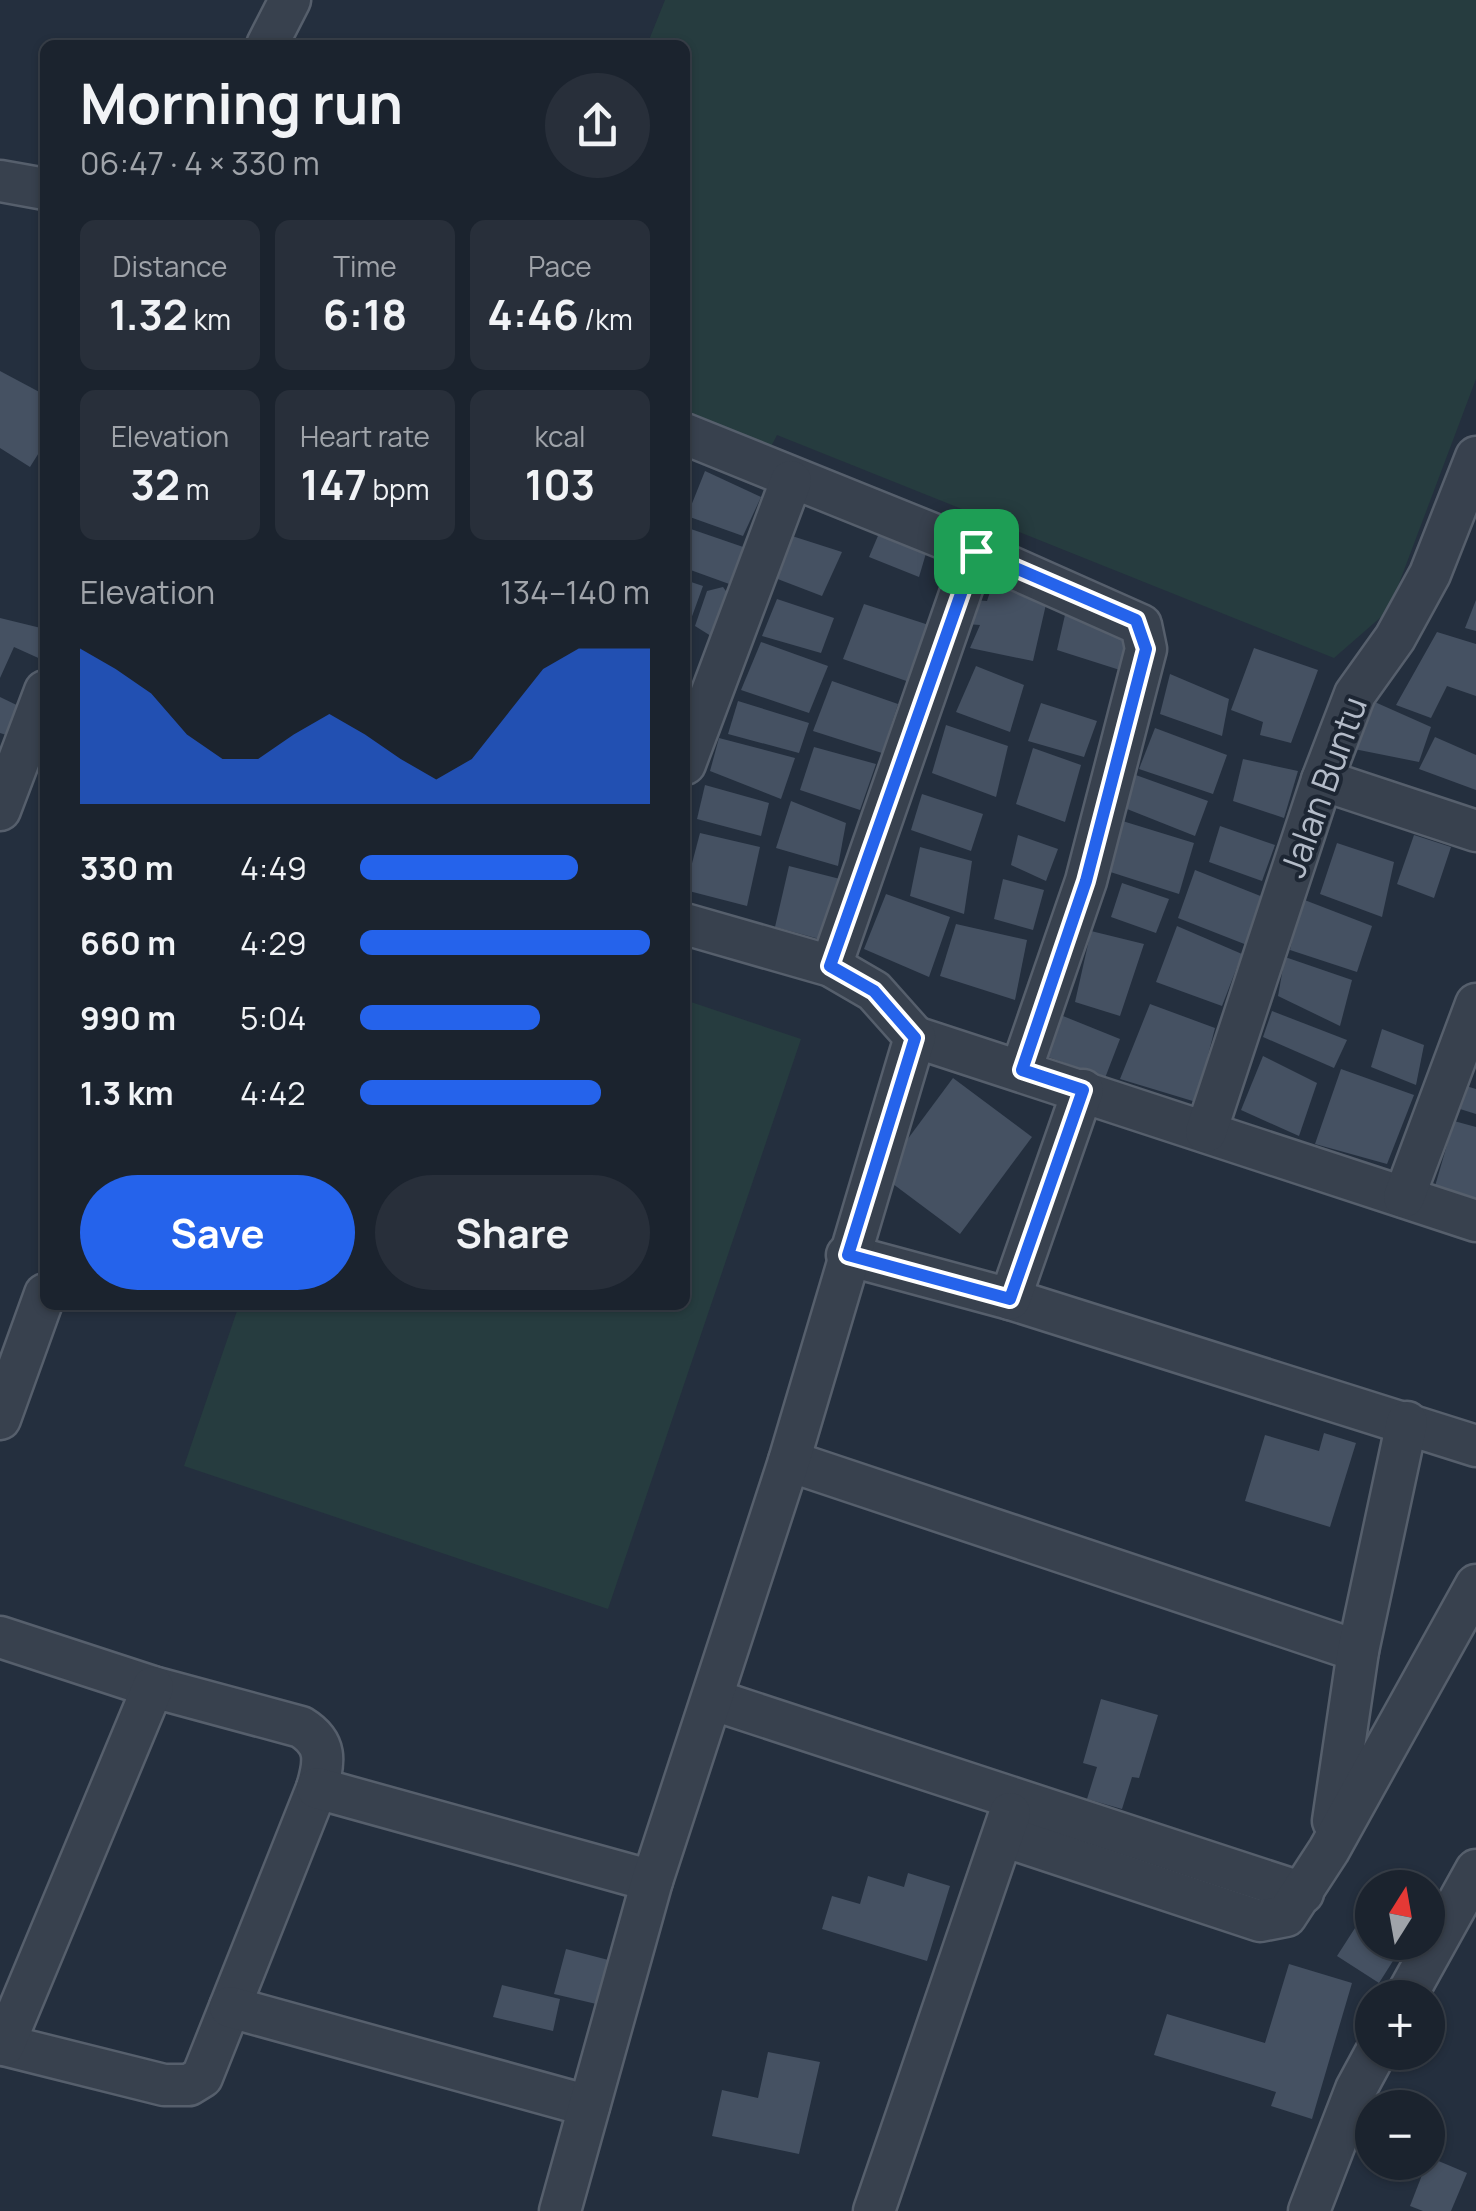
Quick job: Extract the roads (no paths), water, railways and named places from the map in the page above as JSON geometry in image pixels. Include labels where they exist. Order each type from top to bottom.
[{"type":"street","points":[[270,40],[290,0]]},
{"type":"street","points":[[0,180],[40,187]]},
{"type":"street","points":[[690,436],[1136,620],[1146,649],[1086,881],[1022,1070]]},
{"type":"street","name":"Jalan Buntu","points":[[1206,1132],[1322,780],[1355,694],[1396,638],[1430,574],[1476,457]]},
{"type":"street","points":[[690,751],[792,481]]},
{"type":"street","points":[[830,966],[976,551]]},
{"type":"street","points":[[0,810],[40,704]]},
{"type":"street","points":[[1322,780],[1476,831]]},
{"type":"street","points":[[690,925],[830,966],[874,991],[915,1038],[1476,1221]]},
{"type":"street","points":[[1404,1198],[1476,1004]]},
{"type":"street","points":[[560,2211],[652,1881],[789,1461],[915,1038]]},
{"type":"street","points":[[1010,1299],[1083,1090]]},
{"type":"street","points":[[848,1255],[1010,1299],[1476,1446]]},
{"type":"street","points":[[0,1418],[40,1308]]},
{"type":"street","points":[[1329,1850],[1358,1651],[1407,1422]]},
{"type":"street","points":[[789,1461],[1358,1651]]},
{"type":"street","points":[[714,1700],[1260,1921],[1286,1916],[1303,1894],[1476,1585]]},
{"type":"street","points":[[0,1637],[310,1733],[324,1755],[317,1788],[202,2077],[180,2087],[2,2045],[153,1687]]},
{"type":"street","points":[[317,1788],[652,1881]]},
{"type":"street","points":[[874,2211],[1008,1818]]},
{"type":"street","points":[[1416,1980],[1476,1870]]},
{"type":"street","points":[[230,2008],[589,2106]]},
{"type":"street","points":[[1319,2208],[1356,2089],[1366,2070]]}]
